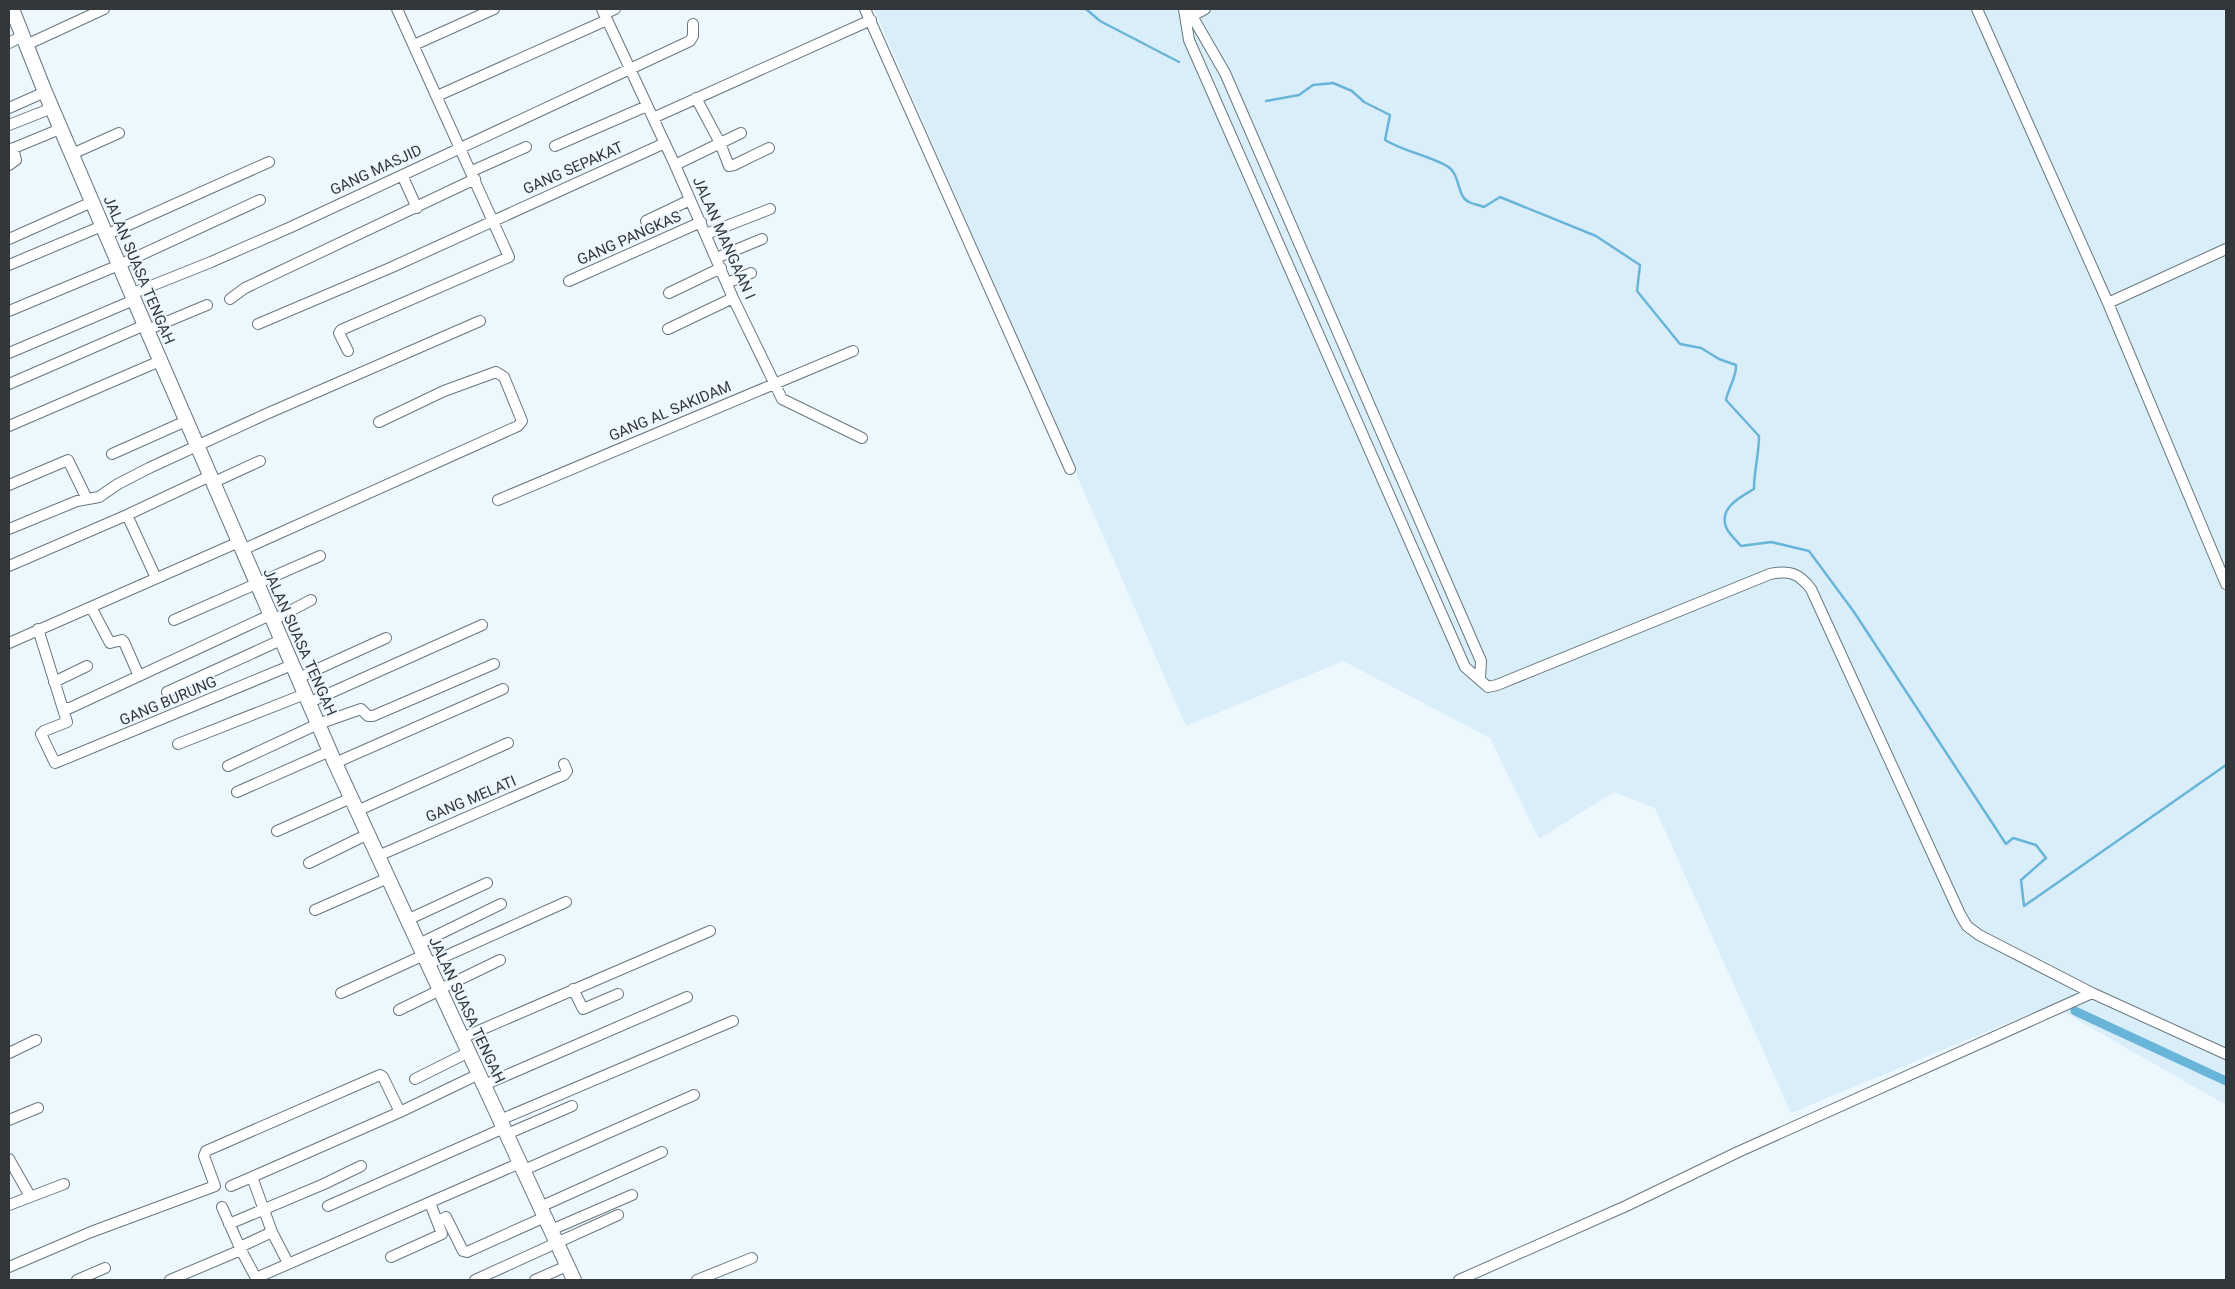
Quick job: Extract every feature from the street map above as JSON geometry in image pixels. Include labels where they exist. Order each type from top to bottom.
[{"type":"street","name":"JALAN SUASA TENGAH","points":[[12,9],[60,128],[332,757],[574,1280]]},
{"type":"street","points":[[9,42],[24,41],[104,9]]},
{"type":"street","points":[[348,351],[339,333],[341,330],[509,258],[474,175],[398,9]]},
{"type":"street","points":[[414,45],[494,9]]},
{"type":"street","points":[[437,96],[615,9]]},
{"type":"street","points":[[866,9],[1070,469]]},
{"type":"street","points":[[1184,9],[1225,73],[1481,661],[1480,678]]},
{"type":"street","points":[[1189,15],[1205,9]]},
{"type":"street","points":[[1976,9],[2108,303],[2226,584]]},
{"type":"street","name":"JALAN MANGAAN I","points":[[605,14],[701,222],[733,298],[784,401],[862,438]]},
{"type":"street","points":[[1189,15],[1189,40],[1465,667],[1488,686],[1497,686],[1770,574],[1792,572],[1800,577],[1811,589],[1967,926],[1979,935],[2092,992],[2226,1054]]},
{"type":"street","points":[[653,118],[871,20]]},
{"type":"street","name":"GANG MASJID","points":[[9,353],[461,148],[690,41],[693,36],[693,24]]},
{"type":"street","points":[[9,108],[45,92]]},
{"type":"street","points":[[696,98],[720,143],[728,165],[730,166],[769,148]]},
{"type":"street","points":[[556,146],[647,106]]},
{"type":"street","points":[[9,126],[52,108]]},
{"type":"street","points":[[9,165],[16,160],[11,149],[60,128]]},
{"type":"street","points":[[72,154],[120,133]]},
{"type":"street","points":[[675,165],[741,133]]},
{"type":"street","name":"GANG SEPAKAT","points":[[258,324],[390,268],[665,143]]},
{"type":"street","points":[[230,299],[244,288],[417,208],[526,147]]},
{"type":"street","points":[[9,265],[104,230],[269,162]]},
{"type":"street","points":[[402,175],[417,208]]},
{"type":"street","points":[[9,312],[119,265],[260,200]]},
{"type":"street","points":[[646,221],[690,200]]},
{"type":"street","points":[[9,239],[92,202]]},
{"type":"street","points":[[706,234],[770,209]]},
{"type":"street","name":"GANG PANGKAS","points":[[569,281],[701,222]]},
{"type":"street","points":[[716,258],[762,239]]},
{"type":"street","points":[[2108,303],[2226,250]]},
{"type":"street","points":[[669,293],[721,268]]},
{"type":"street","points":[[727,283],[751,273]]},
{"type":"street","points":[[668,329],[733,298]]},
{"type":"street","points":[[9,384],[207,305]]},
{"type":"street","points":[[9,529],[77,501],[99,497],[126,480],[264,415],[480,321]]},
{"type":"street","name":"GANG AL SAKIDAM","points":[[498,500],[774,383],[781,383],[853,351]]},
{"type":"street","points":[[9,426],[160,361]]},
{"type":"street","points":[[9,643],[156,578],[240,546],[478,445],[520,425],[522,421],[504,377],[496,372],[444,391],[379,422]]},
{"type":"street","points":[[112,454],[186,421]]},
{"type":"street","points":[[9,485],[68,460],[87,499]]},
{"type":"street","points":[[9,566],[211,479],[260,461]]},
{"type":"street","points":[[127,516],[156,578]]},
{"type":"street","points":[[174,620],[320,556]]},
{"type":"street","points":[[38,629],[64,708],[70,708],[311,600]]},
{"type":"street","points":[[91,607],[110,643],[122,640],[124,642],[139,676]]},
{"type":"street","points":[[178,744],[307,698],[482,625]]},
{"type":"street","points":[[298,678],[386,638]]},
{"type":"street","points":[[167,692],[281,640]]},
{"type":"street","points":[[228,766],[318,724],[361,709],[368,716],[373,716],[494,664]]},
{"type":"street","name":"GANG BURUNG","points":[[64,708],[63,711],[67,722],[41,734],[55,763],[292,665]]},
{"type":"street","points":[[54,682],[88,666]]},
{"type":"street","points":[[237,792],[332,757],[503,689]]},
{"type":"street","points":[[357,811],[508,743]]},
{"type":"street","name":"GANG MELATI","points":[[378,856],[564,775],[567,771],[564,764]]},
{"type":"street","points":[[277,831],[351,798]]},
{"type":"street","points":[[309,863],[368,834]]},
{"type":"street","points":[[315,910],[388,878]]},
{"type":"street","points":[[408,920],[487,883]]},
{"type":"street","points":[[341,993],[424,954],[566,902]]},
{"type":"street","points":[[424,954],[501,904]]},
{"type":"street","points":[[462,1038],[710,931]]},
{"type":"street","points":[[399,1010],[500,960]]},
{"type":"street","points":[[573,989],[583,1009],[618,994]]},
{"type":"street","points":[[1459,1280],[1479,1276],[2092,992]]},
{"type":"street","points":[[232,1186],[400,1112],[687,997]]},
{"type":"street","points":[[328,1206],[733,1021]]},
{"type":"street","points":[[9,1053],[36,1040]]},
{"type":"street","points":[[416,1078],[469,1052]]},
{"type":"street","points":[[9,1267],[91,1232],[214,1186],[204,1156],[206,1151],[380,1075],[383,1077],[400,1112]]},
{"type":"street","points":[[222,1207],[240,1249],[257,1279],[430,1203],[522,1167],[694,1095]]},
{"type":"street","points":[[504,1127],[572,1106]]},
{"type":"street","points":[[9,1120],[38,1108]]},
{"type":"street","points":[[475,1280],[548,1224],[662,1152]]},
{"type":"street","points":[[9,1159],[30,1196]]},
{"type":"street","points":[[229,1224],[324,1184],[361,1166]]},
{"type":"street","points":[[252,1177],[272,1232],[288,1264]]},
{"type":"street","points":[[9,1205],[64,1184]]},
{"type":"street","points":[[438,1221],[446,1217],[463,1251],[467,1252],[632,1195]]},
{"type":"street","points":[[391,1256],[442,1234],[430,1203]]},
{"type":"street","points":[[548,1224],[618,1216]]},
{"type":"street","points":[[170,1280],[240,1249],[272,1232]]},
{"type":"street","points":[[697,1280],[752,1258]]},
{"type":"street","points":[[535,1280],[567,1266]]},
{"type":"street","points":[[77,1280],[105,1268]]},
{"type":"shaded area","points":[[874,9],[2226,9],[2226,1105],[2051,1005],[1791,1113],[1655,808],[1614,792],[1539,839],[1490,738],[1343,661],[1186,726]]},
{"type":"waterway","points":[[1086,9],[1100,21],[1179,62]]},
{"type":"waterway","points":[[1266,101],[1299,95],[1313,85],[1333,83],[1352,91],[1364,102],[1390,115],[1385,140],[1400,148],[1447,166],[1455,174],[1462,195],[1469,202],[1484,207],[1500,197],[1596,236],[1640,265],[1637,291],[1680,344],[1701,348],[1719,359],[1736,365],[1735,374],[1726,400],[1759,436],[1759,443],[1754,489],[1728,508],[1725,520],[1727,529],[1741,546],[1771,542],[1809,551],[1854,612],[2006,844],[2013,838],[2036,845],[2046,858],[2021,880],[2024,906],[2226,765]]},
{"type":"waterway","points":[[2075,1011],[2226,1081]]}]
